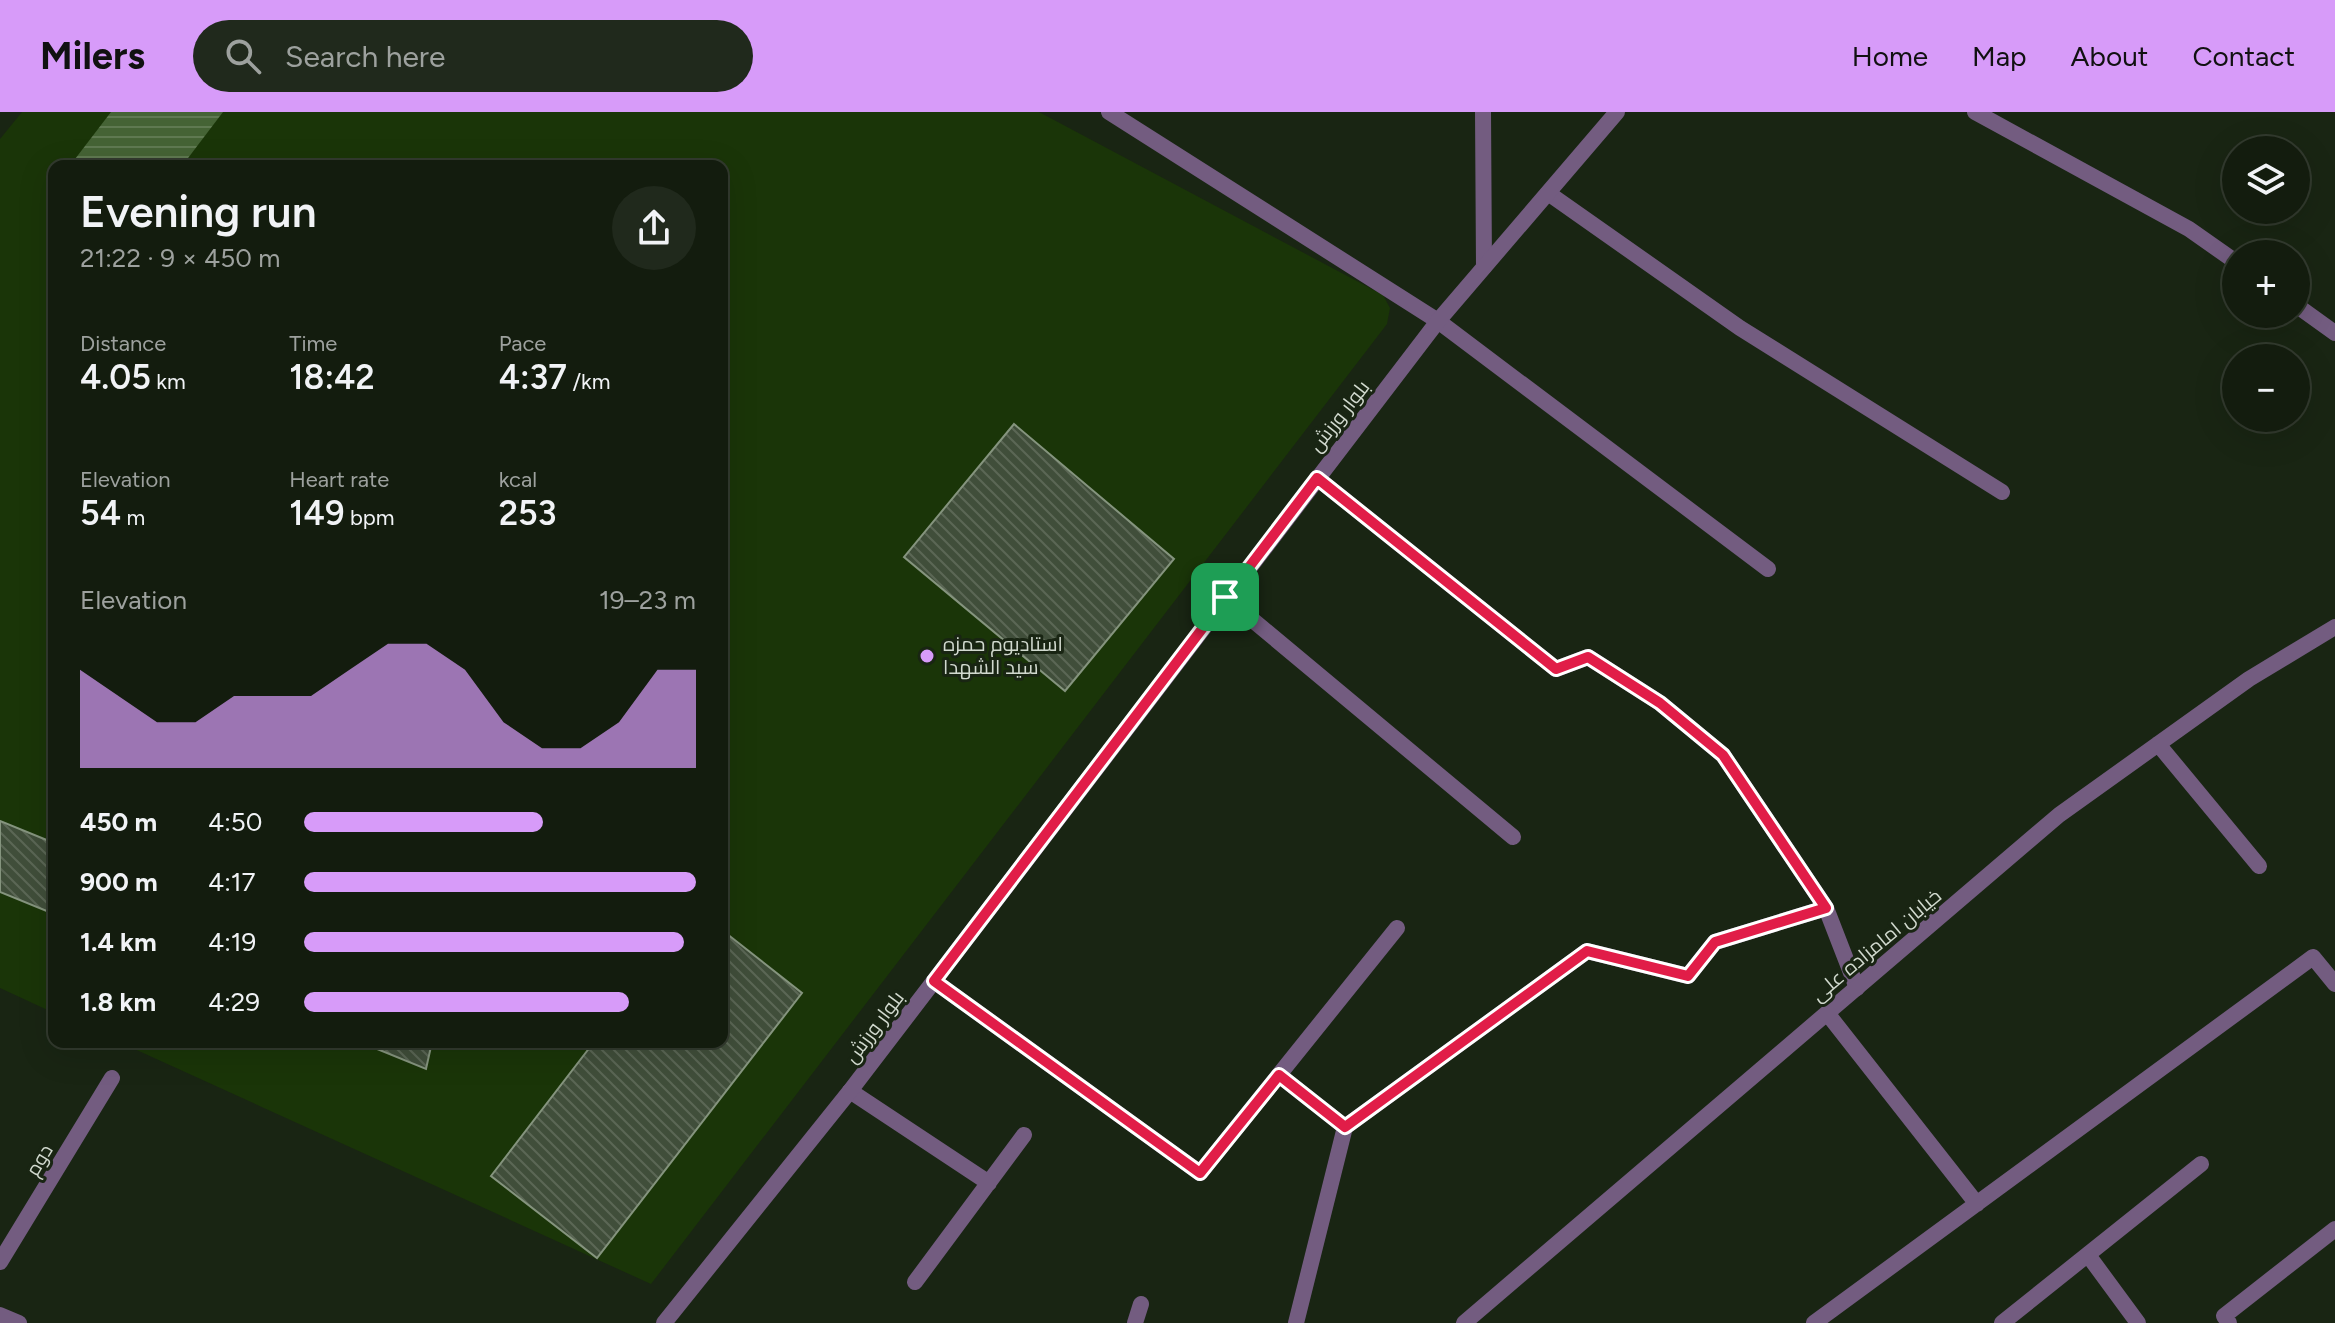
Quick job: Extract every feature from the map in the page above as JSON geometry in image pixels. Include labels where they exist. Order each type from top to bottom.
[{"type":"street","points":[[1109,112],[1438,321],[1768,569]]},
{"type":"street","points":[[1483,112],[1484,267]]},
{"type":"street","name":"بلوار ورزش","points":[[664,1323],[850,1091],[1438,321],[1617,112]]},
{"type":"street","points":[[1975,112],[2189,229],[2222,252]]},
{"type":"street","points":[[1548,193],[1740,328],[2002,492]]},
{"type":"street","points":[[2310,315],[2335,333]]},
{"type":"street","points":[[1317,478],[1556,669],[1588,657],[1660,703],[1723,755],[1826,908],[1857,988]]},
{"type":"street","points":[[1225,597],[1513,837]]},
{"type":"street","name":"خیابان امامزاده علی","points":[[1464,1323],[2059,815],[2249,679],[2335,627]]},
{"type":"street","points":[[2158,744],[2259,866]]},
{"type":"street","points":[[1296,1323],[1345,1127],[1587,951],[1688,976],[1715,942],[1826,908]]},
{"type":"street","points":[[934,981],[1200,1173],[1397,928]]},
{"type":"street","points":[[1814,1323],[2313,957],[2335,984]]},
{"type":"street","points":[[1827,1013],[1977,1204]]},
{"type":"street","points":[[1279,1075],[1345,1127]]},
{"type":"street","name":"دوم","points":[[0,1262],[112,1078]]},
{"type":"street","points":[[850,1091],[989,1183]]},
{"type":"street","points":[[915,1282],[1024,1135]]},
{"type":"street","points":[[2002,1323],[2201,1164]]},
{"type":"street","points":[[2229,1323],[2224,1316],[2335,1229]]},
{"type":"street","points":[[2088,1255],[2138,1323]]},
{"type":"street","points":[[1135,1323],[1141,1304]]},
{"type":"street","points":[[0,1315],[19,1323]]},
{"type":"shaded area","name":"استادیوم حمزه سید الشهدا","points":[[22,112],[1039,112],[1383,295],[1390,308],[1387,324],[651,1284],[132,1048],[728,1048],[728,160],[48,160],[48,1010],[0,988],[0,139]]},
{"type":"shaded area","points":[[111,112],[223,112],[187,160],[74,160]]},
{"type":"building","points":[[1014,424],[1174,559],[1065,691],[904,557]]},
{"type":"building","points":[[0,821],[48,841],[48,912],[0,892]]},
{"type":"building","points":[[728,935],[802,993],[597,1258],[491,1176],[589,1048],[728,1048]]},
{"type":"building","points":[[375,1048],[431,1048],[426,1069]]},
{"type":"place","name":"استادیوم حمزه سید الشهدا","points":[[927,656]]},
{"type":"route","points":[[1317,478],[1556,669],[1588,657],[1660,703],[1723,755],[1826,908],[1715,942],[1688,976],[1587,951],[1345,1127],[1279,1075],[1200,1173],[934,981],[1225,597],[1317,478]]}]
